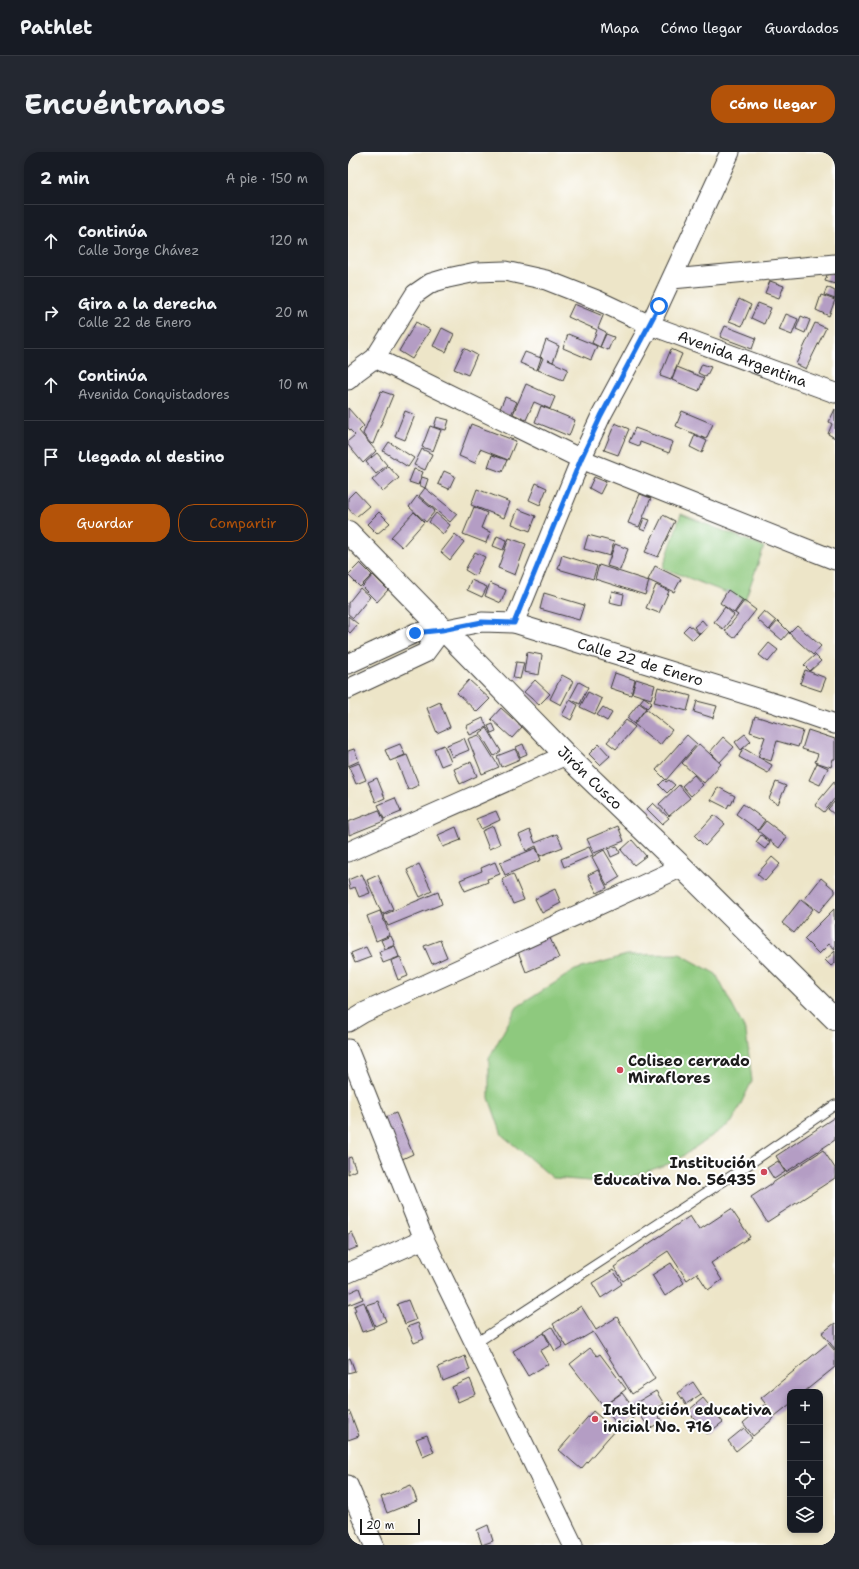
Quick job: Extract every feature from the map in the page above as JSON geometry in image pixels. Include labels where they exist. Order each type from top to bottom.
[{"type":"street","points":[[514,623],[581,459],[601,416],[650,325],[730,152]]},
{"type":"street","points":[[672,279],[835,264]]},
{"type":"street","name":"Avenida Argentina","points":[[376,358],[415,294],[431,283],[476,272],[505,271],[546,280],[597,300],[650,325],[835,393]]},
{"type":"street","points":[[348,380],[356,372],[376,358],[581,459],[835,560]]},
{"type":"street","name":"Jirón Cusco","points":[[348,532],[442,630],[566,755],[835,1019]]},
{"type":"street","name":"Calle 22 de Enero","points":[[348,664],[415,633],[442,630],[482,622],[514,623],[835,724]]},
{"type":"street","points":[[348,689],[425,653],[442,630]]},
{"type":"street","points":[[348,852],[566,755]]},
{"type":"street","points":[[348,1022],[363,1013],[682,868]]},
{"type":"street","points":[[348,1049],[424,1239],[476,1343],[573,1545]]},
{"type":"street","points":[[348,1273],[424,1239]]},
{"type":"street","points":[[348,1485],[374,1545]]},
{"type":"lane","points":[[476,1343],[739,1171],[835,1106]]},
{"type":"green space","points":[[681,514],[764,547],[745,600],[663,568]]},
{"type":"green space","name":"Coliseo cerrado Miraflores","points":[[680,954],[716,974],[746,1032],[752,1081],[732,1122],[674,1162],[613,1183],[553,1178],[502,1135],[489,1098],[489,1058],[517,1007],[575,970],[627,955]]},
{"type":"building","points":[[828,272],[835,274],[835,284],[825,281]]},
{"type":"building","points":[[770,281],[784,286],[779,298],[765,293]]},
{"type":"building","points":[[827,287],[835,291],[835,299],[824,295]]},
{"type":"building","points":[[821,295],[835,300],[829,316],[816,310]]},
{"type":"building","points":[[739,299],[751,305],[742,326],[729,321]]},
{"type":"building","points":[[758,303],[771,308],[764,324],[751,318]]},
{"type":"building","points":[[574,304],[603,316],[598,328],[606,332],[600,347],[592,343],[597,330],[568,317]]},
{"type":"building","points":[[786,314],[798,319],[792,335],[779,330]]},
{"type":"building","points":[[801,316],[810,320],[805,333],[796,329]]},
{"type":"building","points":[[416,322],[430,330],[412,359],[399,351]]},
{"type":"building","points":[[815,323],[826,328],[806,369],[796,364]]},
{"type":"building","points":[[725,326],[756,338],[752,349],[720,337]]},
{"type":"building","points":[[442,328],[454,334],[446,352],[433,346]]},
{"type":"building","points":[[568,334],[597,346],[591,360],[563,348]]},
{"type":"building","points":[[606,334],[614,337],[608,350],[600,347]]},
{"type":"building","points":[[546,340],[559,346],[553,362],[548,360],[568,369],[563,380],[538,370],[543,358],[540,357]]},
{"type":"building","points":[[464,348],[477,355],[468,375],[454,369]]},
{"type":"building","points":[[671,349],[682,354],[671,380],[660,376]]},
{"type":"building","points":[[525,352],[541,358],[537,370],[520,363]]},
{"type":"building","points":[[702,364],[711,367],[706,377],[698,373]]},
{"type":"building","points":[[677,367],[704,378],[699,391],[672,380]]},
{"type":"building","points":[[526,384],[555,397],[550,409],[534,402],[526,420],[513,414]]},
{"type":"building","points":[[381,391],[393,395],[373,444],[370,443],[363,434]]},
{"type":"building","points":[[505,397],[517,402],[511,415],[499,411]]},
{"type":"building","points":[[541,406],[575,420],[569,436],[535,422]]},
{"type":"building","points":[[348,408],[364,426],[359,431],[376,451],[363,463],[348,445],[348,441],[355,435],[348,428]]},
{"type":"building","points":[[835,409],[835,438],[828,434],[832,424],[829,422]]},
{"type":"building","points":[[405,411],[415,415],[405,440],[395,436]]},
{"type":"building","points":[[682,411],[713,424],[706,439],[676,426]]},
{"type":"building","points":[[437,417],[449,420],[446,430],[434,427]]},
{"type":"building","points":[[615,423],[629,429],[618,455],[604,450]]},
{"type":"building","points":[[471,424],[516,441],[508,460],[480,449],[475,463],[459,456]]},
{"type":"building","points":[[430,426],[441,430],[433,451],[422,447]]},
{"type":"building","points":[[635,428],[673,442],[669,453],[640,442],[639,446],[629,442]]},
{"type":"building","points":[[695,435],[707,441],[702,453],[690,447]]},
{"type":"building","points":[[389,442],[414,458],[408,467],[383,451]]},
{"type":"building","points":[[422,449],[432,454],[425,470],[414,465]]},
{"type":"building","points":[[377,453],[387,465],[376,474],[366,462]]},
{"type":"building","points":[[492,455],[507,460],[502,472],[488,467]]},
{"type":"building","points":[[388,466],[399,478],[383,492],[372,480]]},
{"type":"building","points":[[414,469],[423,472],[418,485],[409,482]]},
{"type":"building","points":[[444,471],[455,476],[449,489],[438,484]]},
{"type":"building","points":[[422,477],[428,479],[425,488],[419,485]]},
{"type":"building","points":[[594,477],[606,482],[600,494],[589,488]]},
{"type":"building","points":[[536,483],[547,488],[540,505],[529,500]]},
{"type":"building","points":[[425,488],[457,514],[450,522],[419,496]]},
{"type":"building","points":[[477,489],[510,502],[504,518],[471,505]]},
{"type":"building","points":[[355,491],[369,506],[356,517],[348,508],[348,498]]},
{"type":"building","points":[[640,494],[651,498],[639,527],[628,523]]},
{"type":"building","points":[[417,496],[435,511],[426,522],[409,507]]},
{"type":"building","points":[[474,507],[487,513],[481,528],[490,532],[486,543],[463,534]]},
{"type":"building","points":[[518,509],[536,516],[530,531],[512,524]]},
{"type":"building","points":[[379,512],[390,523],[377,534],[367,524]]},
{"type":"building","points":[[414,512],[424,522],[402,547],[391,537]]},
{"type":"building","points":[[436,513],[450,525],[443,534],[429,522]]},
{"type":"building","points":[[663,515],[675,521],[658,557],[645,552]]},
{"type":"building","points":[[644,518],[650,520],[645,531],[640,529]]},
{"type":"building","points":[[455,534],[464,542],[450,560],[441,552]]},
{"type":"building","points":[[588,535],[614,542],[610,556],[584,549]]},
{"type":"building","points":[[497,536],[507,540],[503,550],[493,546]]},
{"type":"building","points":[[509,538],[526,544],[515,575],[498,568]]},
{"type":"building","points":[[615,544],[628,549],[620,570],[607,566]]},
{"type":"building","points":[[475,552],[485,557],[475,576],[465,570]]},
{"type":"building","points":[[562,555],[597,566],[593,579],[558,569]]},
{"type":"building","points":[[360,563],[372,575],[360,587],[348,575]]},
{"type":"building","points":[[599,565],[649,581],[645,595],[595,579]]},
{"type":"building","points":[[655,566],[681,579],[674,592],[648,580]]},
{"type":"building","points":[[373,575],[388,590],[377,602],[362,587]]},
{"type":"building","points":[[471,580],[487,587],[482,597],[467,590]]},
{"type":"building","points":[[490,583],[506,590],[501,603],[485,596]]},
{"type":"building","points":[[656,585],[669,591],[659,613],[646,608]]},
{"type":"building","points":[[360,588],[370,597],[353,618],[348,614],[348,603]]},
{"type":"building","points":[[728,590],[743,600],[734,613],[720,603]]},
{"type":"building","points":[[612,591],[624,594],[622,605],[609,602]]},
{"type":"building","points":[[544,593],[584,605],[579,620],[540,609]]},
{"type":"building","points":[[744,601],[756,610],[734,638],[725,631],[738,615],[735,613]]},
{"type":"building","points":[[725,607],[734,615],[723,629],[714,622]]},
{"type":"building","points":[[764,611],[776,621],[769,630],[757,619]]},
{"type":"building","points":[[348,616],[358,624],[350,633],[348,631]]},
{"type":"building","points":[[702,620],[708,627],[700,634],[694,627]]},
{"type":"building","points":[[778,621],[789,632],[782,640],[770,630]]},
{"type":"building","points":[[689,625],[699,634],[693,640],[683,631]]},
{"type":"building","points":[[797,625],[821,646],[813,655],[789,633]]},
{"type":"building","points":[[769,643],[778,650],[768,662],[759,655]]},
{"type":"building","points":[[527,652],[542,655],[539,675],[524,672]]},
{"type":"building","points":[[815,655],[821,661],[810,671],[804,665]]},
{"type":"building","points":[[516,662],[524,663],[520,679],[513,678]]},
{"type":"building","points":[[805,670],[826,678],[821,691],[800,684]]},
{"type":"building","points":[[615,673],[635,680],[631,695],[610,688]]},
{"type":"building","points":[[562,675],[573,681],[561,705],[550,699]]},
{"type":"building","points":[[636,679],[655,685],[651,699],[632,693]]},
{"type":"building","points":[[469,680],[490,699],[477,712],[457,693]]},
{"type":"building","points":[[535,680],[550,694],[539,705],[524,692]]},
{"type":"building","points":[[579,682],[588,687],[580,704],[570,699]]},
{"type":"building","points":[[658,687],[691,696],[687,711],[654,702]]},
{"type":"building","points":[[588,692],[602,699],[595,714],[580,707]]},
{"type":"building","points":[[644,697],[652,703],[647,708],[640,702]]},
{"type":"building","points":[[570,700],[578,705],[571,720],[562,715]]},
{"type":"building","points":[[697,701],[717,706],[713,718],[694,712]]},
{"type":"building","points":[[440,702],[450,727],[437,733],[427,708]]},
{"type":"building","points":[[639,703],[646,708],[634,724],[627,718]]},
{"type":"building","points":[[603,707],[612,713],[607,721],[597,715]]},
{"type":"building","points":[[501,708],[522,727],[512,738],[491,719]]},
{"type":"building","points":[[646,709],[672,730],[660,745],[634,724]]},
{"type":"building","points":[[755,716],[803,731],[798,747],[777,741],[771,761],[758,757],[765,737],[750,732]]},
{"type":"building","points":[[483,718],[487,727],[470,735],[466,726]]},
{"type":"building","points":[[626,720],[635,727],[616,749],[607,742]]},
{"type":"building","points":[[493,724],[496,731],[491,733],[488,726]]},
{"type":"building","points":[[487,728],[501,751],[494,756],[480,733]]},
{"type":"building","points":[[808,730],[835,739],[835,759],[833,759],[831,767],[815,762],[818,754],[802,749]]},
{"type":"building","points":[[745,734],[751,741],[741,750],[735,742]]},
{"type":"building","points":[[479,735],[499,767],[482,774],[468,739]]},
{"type":"building","points":[[687,735],[697,744],[666,780],[656,770]]},
{"type":"building","points":[[723,737],[734,747],[720,762],[710,752]]},
{"type":"building","points":[[464,738],[469,750],[452,757],[447,745]]},
{"type":"building","points":[[400,744],[405,755],[390,761],[385,750]]},
{"type":"building","points":[[523,744],[527,754],[520,757],[516,747]]},
{"type":"building","points":[[599,744],[610,756],[600,765],[589,754]]},
{"type":"building","points":[[699,744],[721,764],[704,783],[682,763]]},
{"type":"building","points":[[444,745],[451,762],[441,766],[434,749]]},
{"type":"building","points":[[743,748],[772,765],[768,773],[739,757]]},
{"type":"building","points":[[354,749],[359,761],[348,766],[348,751]]},
{"type":"building","points":[[515,749],[520,759],[501,767],[497,756]]},
{"type":"building","points":[[407,755],[419,785],[408,790],[396,759]]},
{"type":"building","points":[[471,762],[477,776],[460,784],[454,769]]},
{"type":"building","points":[[359,763],[366,780],[356,784],[349,767]]},
{"type":"building","points":[[817,763],[828,768],[820,785],[809,780]]},
{"type":"building","points":[[694,775],[703,785],[691,796],[682,786]]},
{"type":"building","points":[[377,778],[385,798],[376,802],[368,782]]},
{"type":"building","points":[[664,780],[666,782],[669,780],[675,785],[667,793],[659,785]]},
{"type":"building","points":[[835,781],[835,798],[824,812],[815,805]]},
{"type":"building","points":[[776,782],[786,786],[778,804],[769,799]]},
{"type":"building","points":[[679,785],[690,798],[669,816],[659,804]]},
{"type":"building","points":[[718,787],[735,796],[731,805],[729,804],[727,808],[711,800]]},
{"type":"building","points":[[395,798],[401,812],[384,819],[378,805]]},
{"type":"building","points":[[835,801],[835,815],[828,809]]},
{"type":"building","points":[[653,803],[669,818],[662,824],[647,809]]},
{"type":"building","points":[[743,804],[765,820],[758,830],[736,814]]},
{"type":"building","points":[[379,810],[384,821],[349,835],[348,822]]},
{"type":"building","points":[[496,811],[500,820],[481,829],[476,819]]},
{"type":"building","points":[[714,815],[725,824],[705,846],[695,836]]},
{"type":"building","points":[[766,821],[787,837],[779,848],[758,831]]},
{"type":"building","points":[[493,826],[500,844],[489,849],[482,831]]},
{"type":"building","points":[[618,826],[624,841],[594,853],[587,839]]},
{"type":"building","points":[[456,827],[461,840],[443,847],[438,835]]},
{"type":"building","points":[[530,830],[535,843],[557,834],[563,847],[540,856],[536,846],[526,851],[519,835]]},
{"type":"building","points":[[761,835],[770,842],[765,849],[756,842]]},
{"type":"building","points":[[632,840],[646,856],[634,865],[621,850]]},
{"type":"building","points":[[617,846],[620,853],[611,857],[608,849]]},
{"type":"building","points":[[589,847],[593,855],[564,867],[561,859]]},
{"type":"building","points":[[536,848],[541,860],[505,875],[500,863]]},
{"type":"building","points":[[604,850],[620,877],[607,885],[592,857]]},
{"type":"building","points":[[772,857],[780,864],[765,881],[757,874]]},
{"type":"building","points":[[495,862],[500,874],[487,879],[488,882],[465,891],[460,880],[482,871],[481,868]]},
{"type":"building","points":[[419,864],[432,891],[420,897],[407,870]]},
{"type":"building","points":[[598,870],[607,888],[597,893],[588,875]]},
{"type":"building","points":[[362,874],[370,893],[359,897],[355,887],[350,889],[348,880]]},
{"type":"building","points":[[513,874],[524,900],[513,904],[502,879]]},
{"type":"building","points":[[378,875],[393,909],[382,914],[367,880]]},
{"type":"building","points":[[821,878],[835,890],[835,893],[819,912],[804,900]]},
{"type":"building","points":[[555,889],[561,903],[542,913],[535,899]]},
{"type":"building","points":[[438,892],[442,904],[388,926],[383,915]]},
{"type":"building","points":[[801,899],[813,909],[794,933],[782,923]]},
{"type":"building","points":[[834,909],[835,949],[829,944],[819,954],[804,939]]},
{"type":"building","points":[[380,911],[390,935],[376,941],[367,916]]},
{"type":"building","points":[[391,936],[395,945],[385,949],[381,940]]},
{"type":"building","points":[[549,936],[559,958],[526,972],[517,949]]},
{"type":"building","points":[[440,940],[447,957],[432,964],[424,946]]},
{"type":"building","points":[[395,946],[399,957],[383,963],[379,952]]},
{"type":"building","points":[[366,947],[371,957],[355,963],[351,953]]},
{"type":"building","points":[[835,951],[835,963],[831,966],[825,960]]},
{"type":"building","points":[[400,957],[408,976],[398,980],[391,961]]},
{"type":"building","points":[[396,1113],[413,1154],[400,1160],[383,1118]]},
{"type":"building","points":[[835,1117],[835,1140],[786,1172],[776,1156]]},
{"type":"building","points":[[823,1150],[835,1168],[835,1178],[767,1222],[751,1197]]},
{"type":"building","points":[[351,1157],[356,1170],[348,1174],[348,1158]]},
{"type":"building","points":[[778,1161],[785,1172],[774,1179],[767,1168]]},
{"type":"building","points":[[731,1209],[750,1237],[711,1263],[722,1280],[708,1290],[697,1273],[687,1280],[668,1251],[623,1281],[614,1267],[690,1216],[699,1230]]},
{"type":"building","points":[[352,1232],[358,1247],[348,1251],[348,1234]]},
{"type":"building","points":[[671,1263],[684,1283],[665,1296],[652,1275]]},
{"type":"building","points":[[613,1270],[622,1284],[601,1298],[592,1283]]},
{"type":"building","points":[[359,1288],[363,1299],[348,1305],[348,1293]]},
{"type":"building","points":[[408,1300],[416,1320],[405,1324],[397,1304]]},
{"type":"building","points":[[378,1301],[386,1321],[375,1326],[366,1305]]},
{"type":"building","points":[[364,1302],[374,1328],[362,1332],[354,1311],[356,1310],[354,1306]]},
{"type":"building","points":[[581,1306],[596,1330],[617,1317],[655,1379],[632,1394],[593,1332],[567,1347],[553,1324]]},
{"type":"building","points":[[418,1323],[424,1339],[414,1343],[407,1327]]},
{"type":"building","points":[[835,1323],[835,1349],[822,1333]]},
{"type":"building","points":[[552,1327],[563,1346],[555,1351],[544,1332]]},
{"type":"building","points":[[544,1333],[550,1345],[540,1351],[548,1364],[528,1376],[513,1351]]},
{"type":"building","points":[[828,1343],[835,1351],[835,1367],[808,1389],[787,1389],[787,1406],[775,1416],[761,1398]]},
{"type":"building","points":[[590,1348],[597,1356],[600,1354],[626,1389],[605,1405],[622,1393],[638,1414],[620,1428],[570,1364]]},
{"type":"building","points":[[465,1356],[470,1370],[443,1381],[438,1367]]},
{"type":"building","points":[[350,1358],[355,1371],[348,1373],[348,1359]]},
{"type":"building","points":[[470,1379],[476,1394],[458,1402],[452,1387]]},
{"type":"building","points":[[693,1382],[701,1394],[686,1404],[678,1393]]},
{"type":"building","points":[[656,1391],[664,1404],[654,1410],[662,1421],[649,1429],[634,1404]]},
{"type":"building","points":[[703,1398],[723,1422],[707,1434],[688,1411]]},
{"type":"building","points":[[764,1405],[774,1418],[753,1436],[743,1423]]},
{"type":"building","points":[[593,1411],[615,1430],[581,1469],[559,1450]]},
{"type":"building","points":[[348,1412],[350,1412],[359,1436],[348,1440]]},
{"type":"building","points":[[744,1428],[752,1438],[736,1451],[728,1441]]},
{"type":"building","points":[[427,1435],[434,1452],[423,1457],[416,1439]]},
{"type":"building","points":[[411,1485],[417,1501],[387,1513],[381,1497]]},
{"type":"building","points":[[488,1525],[493,1541],[482,1545],[477,1530]]},
{"type":"place","name":"Coliseo cerrado Miraflores","points":[[620,1070]]},
{"type":"place","name":"Institución Educativa No. 56435","points":[[764,1172]]},
{"type":"place","name":"Institución educativa inicial No. 716","points":[[595,1419]]},
{"type":"route","points":[[415,633],[442,630],[482,622],[514,623],[581,459],[601,416],[659,306]]}]
